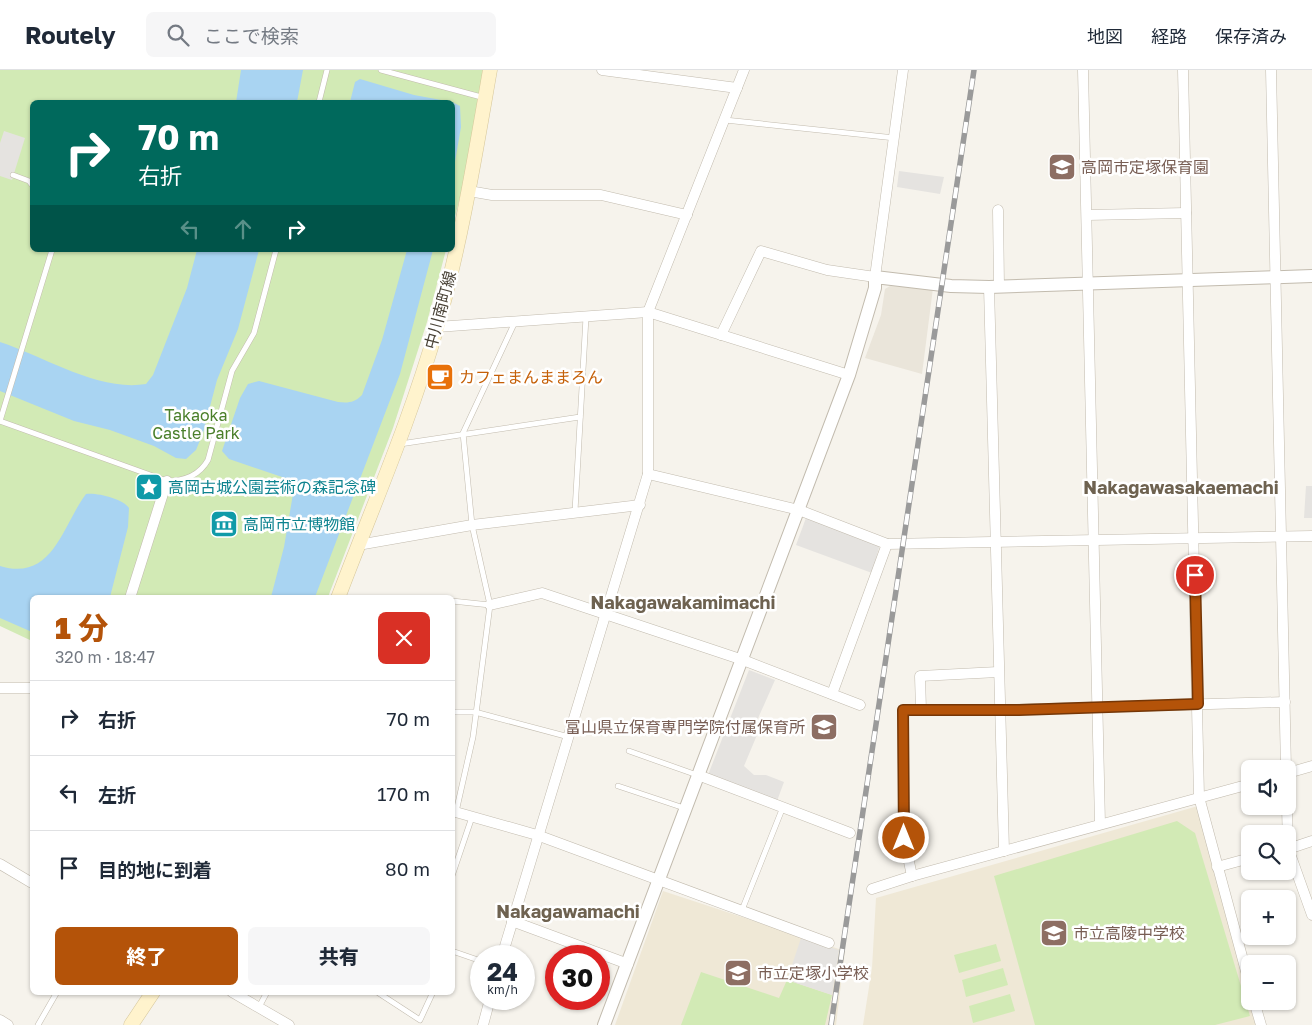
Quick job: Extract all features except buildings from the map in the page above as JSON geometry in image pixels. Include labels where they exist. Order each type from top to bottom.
[{"type":"main road","name":"中川南町線","points":[[455,250],[469,191],[490,70]]},
{"type":"main road","name":"中川南町線","points":[[339,595],[398,444],[437,327],[455,252]]},
{"type":"main road","points":[[131,1025],[151,995]]},
{"type":"street","points":[[602,70],[737,88]]},
{"type":"street","points":[[505,945],[537,835],[570,738],[605,612],[640,505],[648,474],[648,312],[744,70]]},
{"type":"street","points":[[604,1025],[849,375],[875,288],[903,70]]},
{"type":"street","points":[[1084,70],[1100,824]]},
{"type":"street","points":[[1183,70],[1186,279],[1194,538],[1199,798],[1241,955]]},
{"type":"street","points":[[1271,70],[1286,760]]},
{"type":"street","points":[[469,191],[492,195],[600,195],[687,215]]},
{"type":"street","points":[[998,210],[994,286],[995,542],[1004,851]]},
{"type":"street","points":[[1087,215],[1186,213]]},
{"type":"street","points":[[721,335],[761,252],[827,270],[951,286],[1089,284],[1186,279],[1312,276]]},
{"type":"street","points":[[437,327],[648,312],[849,375]]},
{"type":"street","points":[[648,474],[798,510],[887,544],[1312,536]]},
{"type":"street","points":[[131,595],[167,481]]},
{"type":"street","points":[[358,545],[472,525],[575,511],[640,505]]},
{"type":"street","points":[[832,694],[887,544]]},
{"type":"street","points":[[490,605],[542,593],[605,612],[743,660],[860,705]]},
{"type":"street","points":[[921,710],[920,676],[998,672]]},
{"type":"street","points":[[0,688],[30,688]]},
{"type":"street","points":[[912,876],[904,838],[903,710],[1098,708],[1285,702]]},
{"type":"street","points":[[1296,771],[1312,766]]},
{"type":"street","points":[[698,775],[850,833]]},
{"type":"street","points":[[872,889],[912,876],[1241,786]]},
{"type":"street","points":[[455,812],[537,835],[742,910],[807,938],[830,943]]},
{"type":"street","points":[[1296,846],[1312,841]]},
{"type":"street","points":[[1216,867],[1241,860]]},
{"type":"street","points":[[0,864],[30,882]]},
{"type":"street","points":[[1296,871],[1312,915]]},
{"type":"street","points":[[512,920],[628,964]]},
{"type":"street","points":[[237,995],[288,1025]]},
{"type":"street","points":[[483,1025],[487,1010]]},
{"type":"street","points":[[1257,1010],[1261,1025]]},
{"type":"street","points":[[0,1020],[8,1025]]},
{"type":"lane","points":[[320,100],[327,70]]},
{"type":"lane","points":[[381,70],[485,98]]},
{"type":"lane","points":[[725,120],[895,138]]},
{"type":"lane","points":[[13,176],[30,183]]},
{"type":"lane","points":[[51,252],[0,421],[167,481],[181,481],[202,470],[208,460],[232,371],[254,333],[275,252]]},
{"type":"lane","points":[[575,511],[586,316]]},
{"type":"lane","points":[[455,808],[473,737],[490,605],[472,525],[463,433],[515,322]]},
{"type":"lane","points":[[398,444],[463,433],[580,418]]},
{"type":"lane","points":[[455,601],[490,605]]},
{"type":"lane","points":[[455,712],[475,712],[570,738]]},
{"type":"lane","points":[[629,751],[698,775]]},
{"type":"lane","points":[[618,786],[684,809]]},
{"type":"lane","points":[[742,910],[783,807]]},
{"type":"lane","points":[[455,867],[472,817]]},
{"type":"lane","points":[[455,952],[470,957]]},
{"type":"lane","points":[[38,1025],[55,995]]},
{"type":"lane","points":[[258,1008],[266,995]]},
{"type":"lane","points":[[381,995],[419,1023],[432,995]]},
{"type":"shaded area","points":[[4,131],[25,138],[12,180],[0,176],[0,143]]},
{"type":"shaded area","points":[[899,171],[944,177],[940,194],[897,187]]},
{"type":"shaded area","points":[[890,286],[933,288],[922,374],[865,358],[881,315],[885,289]]},
{"type":"shaded area","points":[[1306,486],[1312,486],[1312,518],[1304,518]]},
{"type":"shaded area","points":[[806,518],[880,544],[872,573],[796,545]]},
{"type":"shaded area","points":[[749,670],[775,680],[752,732],[757,735],[744,766],[754,775],[766,775],[784,782],[777,801],[708,775]]},
{"type":"shaded area","name":"市立高陵中学校","points":[[1198,806],[1241,957],[1241,1010],[1254,1010],[1260,1025],[863,1025],[872,968],[876,898]]},
{"type":"shaded area","name":"市立定塚小学校","points":[[663,891],[845,951],[836,1025],[615,1025]]},
{"type":"shaded area","points":[[801,938],[839,950],[832,995],[787,980]]},
{"type":"green space","name":"Takaoka Castle Park","points":[[0,70],[483,70],[463,186],[455,216],[455,100],[30,100],[30,252],[445,252],[427,322],[393,428],[329,595],[30,595],[30,640],[0,626]]},
{"type":"green space","name":"市立高陵中学校","points":[[1177,821],[1195,833],[1241,986],[1241,1010],[1248,1010],[1250,1016],[1215,1025],[1035,1025],[994,876]]},
{"type":"green space","points":[[996,944],[1001,961],[959,973],[954,955]]},
{"type":"green space","points":[[1003,968],[1008,985],[966,997],[962,980]]},
{"type":"green space","points":[[701,972],[779,998],[787,980],[832,995],[825,1025],[681,1025]]},
{"type":"green space","points":[[1010,994],[1015,1011],[973,1023],[969,1006]]},
{"type":"water","points":[[241,70],[303,70],[297,100],[236,100]]},
{"type":"water","points":[[360,79],[414,95],[441,100],[350,100],[355,82]]},
{"type":"water","points":[[455,104],[460,106],[461,127],[455,162]]},
{"type":"water","points":[[196,252],[258,252],[238,329],[217,380],[203,433],[196,450],[186,459],[176,458],[154,446],[110,430],[74,421],[0,391],[0,342],[90,378],[109,383],[146,384],[153,375],[187,288]]},
{"type":"water","points":[[406,252],[432,252],[400,374],[316,595],[272,595],[284,547],[294,488],[285,478],[229,459],[222,451],[240,398],[248,384],[259,381],[338,402],[356,400],[362,395],[382,340]]},
{"type":"water","points":[[86,494],[96,494],[122,502],[129,508],[128,527],[111,595],[30,595],[30,631],[0,618],[0,566],[18,569],[32,566],[44,559],[54,548]]},
{"type":"railway","points":[[831,1025],[974,70]]},
{"type":"place","name":"高岡市定塚保育園","points":[[1062,167]]},
{"type":"place","name":"カフェまんままろん","points":[[440,377]]},
{"type":"place","name":"高岡古城公園芸術の森記念碑","points":[[149,487]]},
{"type":"place","name":"高岡市立博物館","points":[[224,524]]},
{"type":"place","name":"富山県立保育専門学院付属保育所","points":[[824,727]]},
{"type":"place","name":"市立高陵中学校","points":[[1054,933]]},
{"type":"place","name":"市立定塚小学校","points":[[738,973]]},
{"type":"district","name":"Nakagawasakaemachi","points":[[1181,487]]},
{"type":"district","name":"Nakagawakamimachi","points":[[683,602]]},
{"type":"district","name":"Nakagawamachi","points":[[568,911]]},
{"type":"route","points":[[904,838],[903,710],[1019,710],[1198,704],[1195,575]]}]
